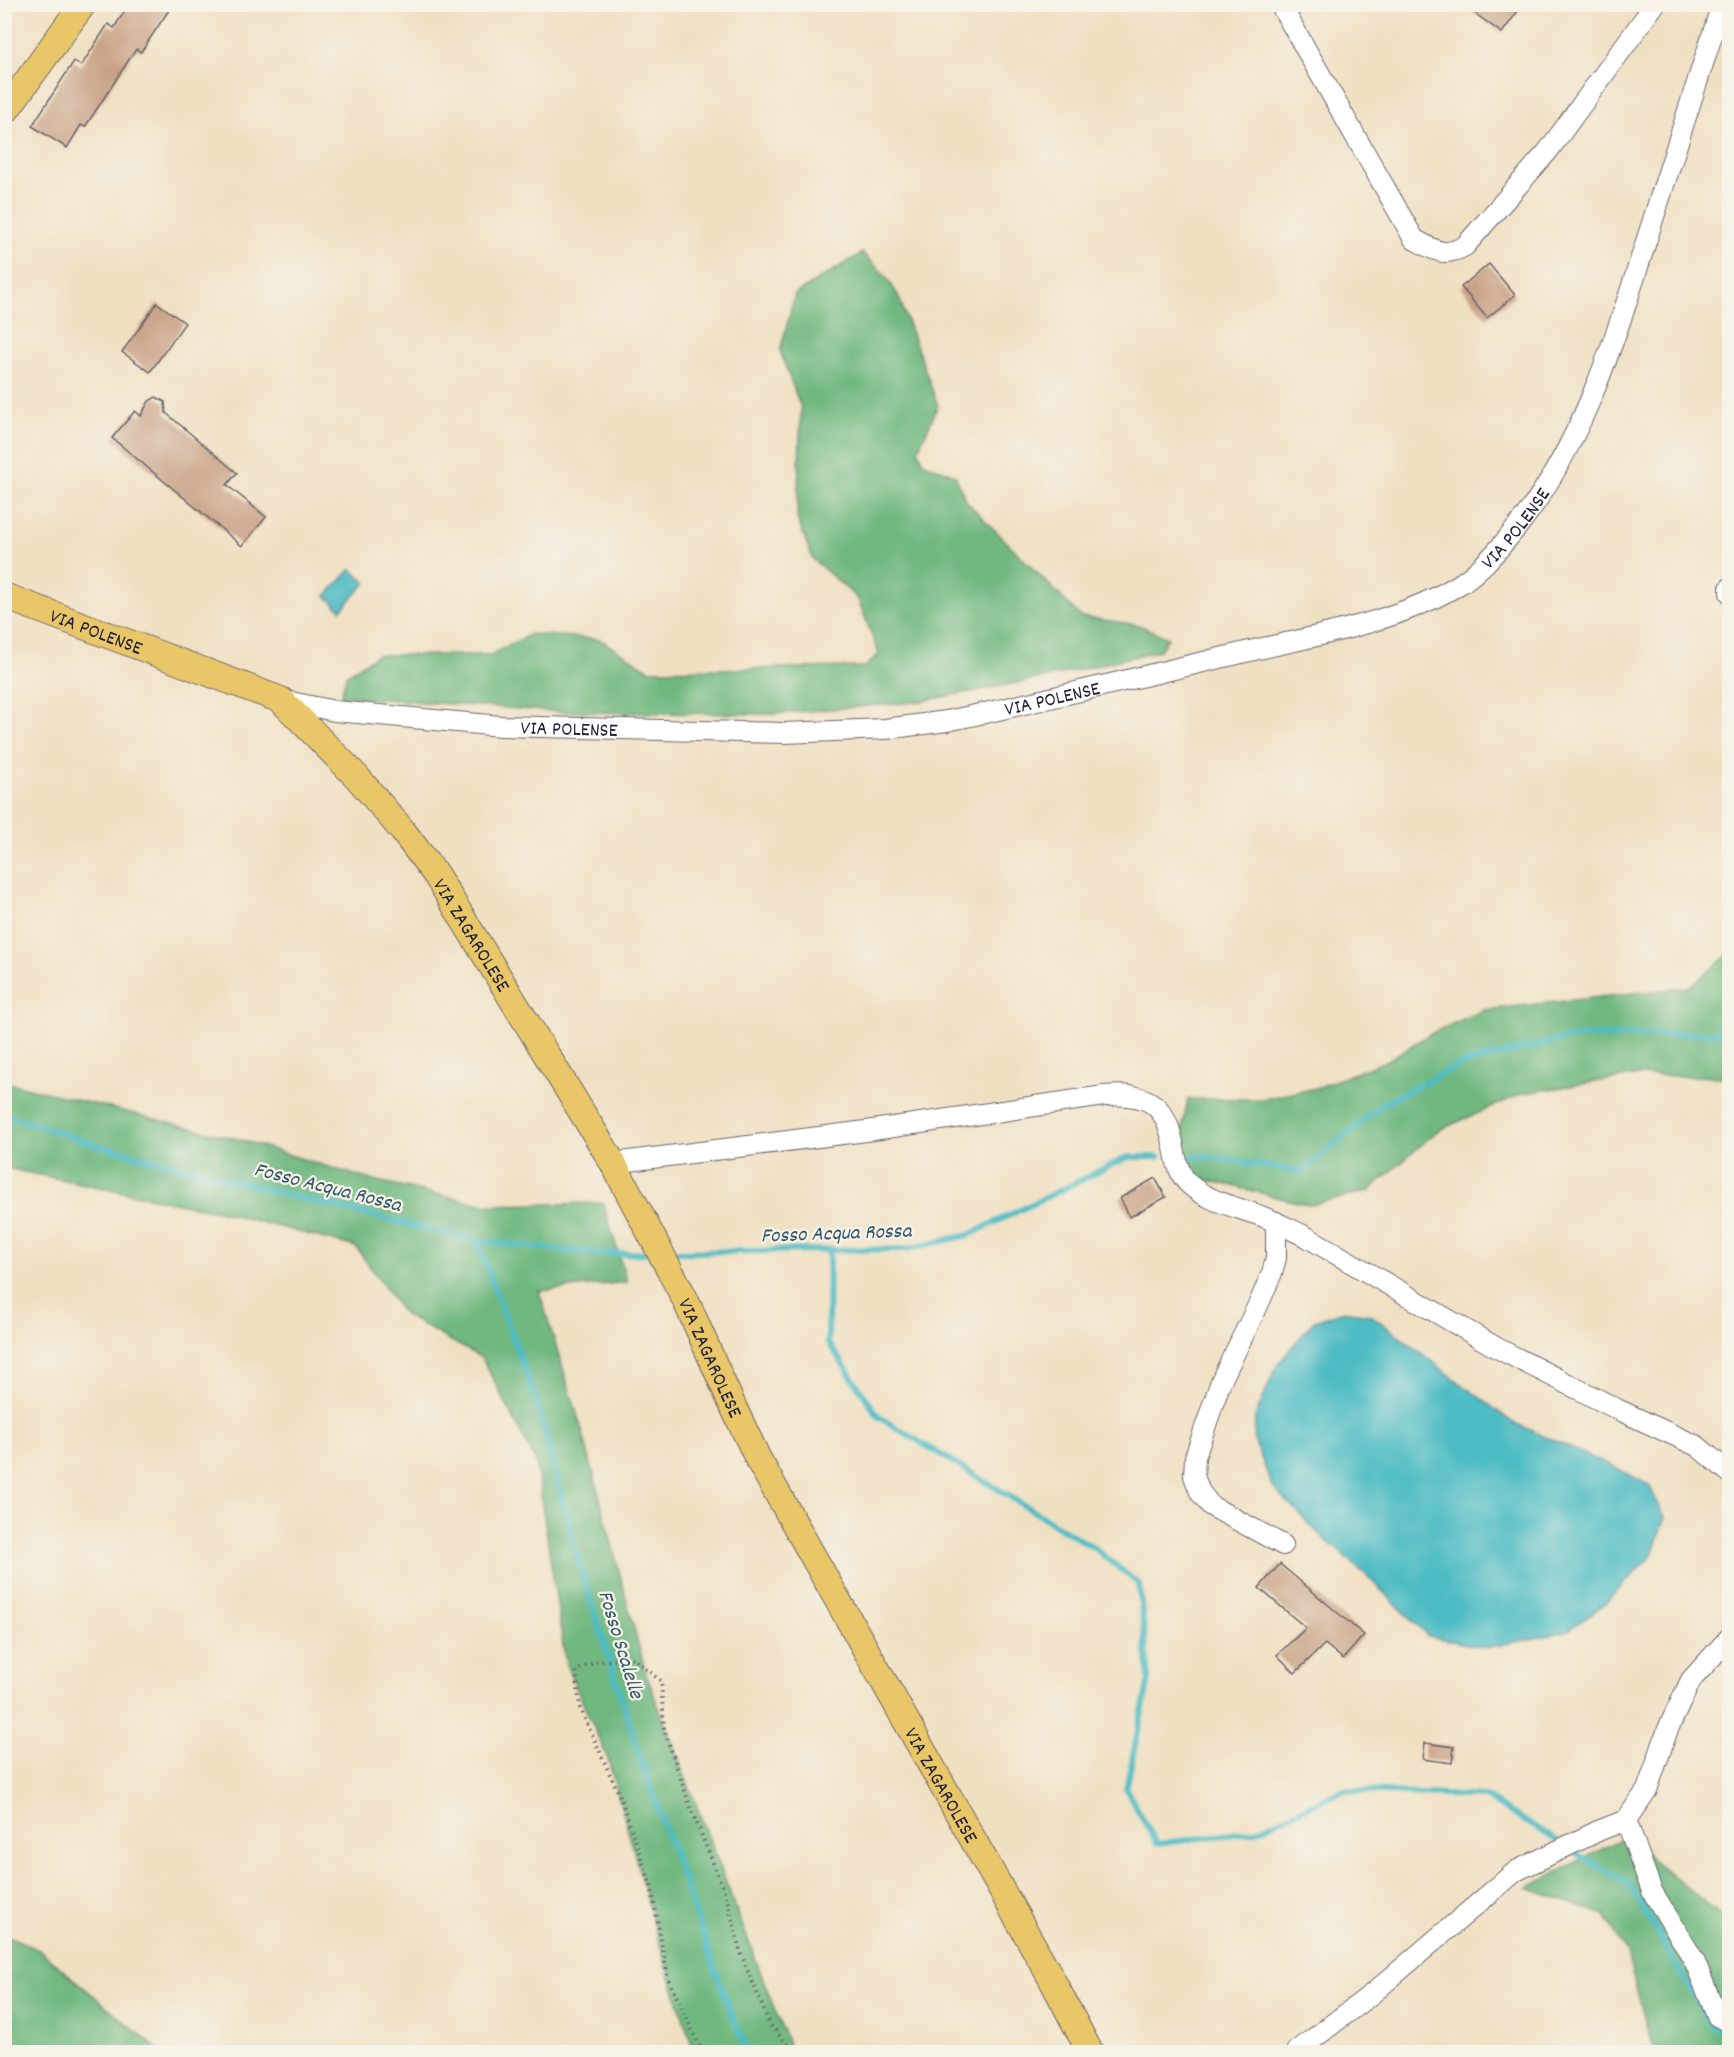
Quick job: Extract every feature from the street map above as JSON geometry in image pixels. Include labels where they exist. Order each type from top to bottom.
[{"type":"main road","points":[[4,113],[83,4]]},
{"type":"main road","name":"VIA POLENSE","points":[[4,596],[281,700]]},
{"type":"main road","name":"VIA ZAGAROLESE","points":[[281,700],[357,777],[436,875],[613,1163],[685,1299],[758,1459],[1049,1974],[1090,2052]]},
{"type":"street","points":[[1280,4],[1414,239],[1437,252],[1453,253],[1465,246],[1548,151],[1655,4]]},
{"type":"street","name":"VIA POLENSE","points":[[281,700],[335,711],[501,726],[784,733],[885,729],[947,721],[994,711],[1348,628],[1388,616],[1436,596],[1463,581],[1503,544],[1528,513],[1561,461],[1593,391],[1623,312],[1722,4]]},
{"type":"street","points":[[1730,588],[1730,593]]},
{"type":"street","points":[[613,1163],[866,1131],[1093,1098],[1142,1097],[1159,1108],[1171,1132],[1180,1172],[1190,1186],[1220,1202],[1276,1222],[1307,1237],[1497,1348],[1634,1418],[1697,1446],[1730,1473]]},
{"type":"street","points":[[1276,1222],[1276,1258],[1272,1273],[1221,1381],[1195,1457],[1194,1476],[1200,1492],[1212,1506],[1283,1545]]},
{"type":"street","points":[[1296,2052],[1373,1993],[1516,1871],[1626,1820],[1647,1790],[1668,1729],[1691,1680],[1730,1637]]},
{"type":"street","points":[[1626,1820],[1652,1891],[1694,1960],[1717,2016],[1730,2023]]},
{"type":"path","points":[[702,2052],[668,1978],[651,1886],[626,1814],[580,1708],[576,1671],[594,1662],[631,1657],[661,1681],[664,1729],[690,1806],[727,1898],[741,1954],[770,2025],[795,2052]]},
{"type":"green space","points":[[862,253],[884,274],[898,295],[938,406],[918,450],[924,463],[955,475],[966,501],[1081,617],[1139,625],[1168,638],[1160,650],[1053,676],[917,702],[773,714],[561,712],[341,696],[346,675],[377,655],[490,655],[531,634],[599,639],[650,670],[865,667],[879,654],[858,599],[813,559],[797,518],[801,408],[780,351],[795,294]]},
{"type":"green space","points":[[1729,954],[1729,1077],[1640,1075],[1524,1093],[1437,1131],[1369,1191],[1309,1205],[1200,1178],[1184,1166],[1180,1139],[1188,1099],[1263,1099],[1317,1088],[1388,1060],[1432,1033],[1484,1010],[1689,987]]},
{"type":"green space","points":[[4,1082],[245,1141],[364,1178],[485,1205],[603,1203],[627,1282],[539,1291],[582,1430],[646,1674],[791,2052],[694,2052],[659,1942],[608,1759],[566,1665],[536,1462],[482,1358],[404,1315],[356,1247],[227,1213],[5,1168]]},
{"type":"green space","points":[[1625,1837],[1729,1922],[1729,2052],[1656,2052],[1647,2028],[1627,1954],[1605,1915],[1527,1888]]},
{"type":"green space","points":[[4,1934],[39,1950],[161,2052],[5,2052]]},
{"type":"water","points":[[351,569],[366,583],[341,610],[326,596]]},
{"type":"water","points":[[1342,1311],[1371,1315],[1512,1422],[1649,1485],[1665,1517],[1652,1555],[1605,1603],[1566,1632],[1485,1648],[1428,1636],[1364,1573],[1318,1533],[1273,1487],[1254,1440],[1255,1417],[1278,1364],[1313,1322]]},
{"type":"building","points":[[129,4],[173,4],[141,52],[136,49],[85,127],[81,125],[67,148],[32,126],[74,61],[81,66],[108,24],[114,28]]},
{"type":"building","points":[[1462,4],[1523,4],[1502,33]]},
{"type":"building","points":[[1489,264],[1515,295],[1487,318],[1461,287]]},
{"type":"building","points":[[157,303],[185,323],[150,372],[122,352]]},
{"type":"building","points":[[156,397],[165,402],[166,413],[237,473],[227,485],[266,517],[242,546],[112,438],[135,411],[141,416],[149,401]]},
{"type":"building","points":[[1155,1178],[1166,1197],[1130,1217],[1120,1198]]},
{"type":"building","points":[[1280,1564],[1364,1635],[1343,1659],[1325,1644],[1295,1673],[1277,1655],[1306,1628],[1259,1588]]},
{"type":"building","points":[[1425,1743],[1454,1747],[1452,1763],[1423,1759]]},
{"type":"waterway","name":"Fosso Acqua Rossa","points":[[1190,1157],[1210,1157],[1302,1172],[1384,1103],[1461,1064],[1573,1037],[1716,1033],[1730,1024]]},
{"type":"waterway","name":"Fosso Acqua Rossa","points":[[4,1114],[93,1144],[477,1241],[600,1254],[651,1253]]},
{"type":"waterway","name":"Fosso Acqua Rossa","points":[[675,1252],[907,1249],[969,1235],[1128,1157],[1159,1157]]},
{"type":"waterway","name":"Fosso Scalelle","points":[[477,1241],[537,1402],[578,1560],[641,1760],[730,2011],[748,2052]]},
{"type":"waterway","points":[[829,1249],[828,1342],[879,1417],[1094,1548],[1139,1584],[1149,1679],[1126,1789],[1157,1844],[1255,1831],[1344,1790],[1485,1797],[1563,1844]]},
{"type":"waterway","points":[[1571,1850],[1629,1884],[1711,2025],[1730,2036]]}]
